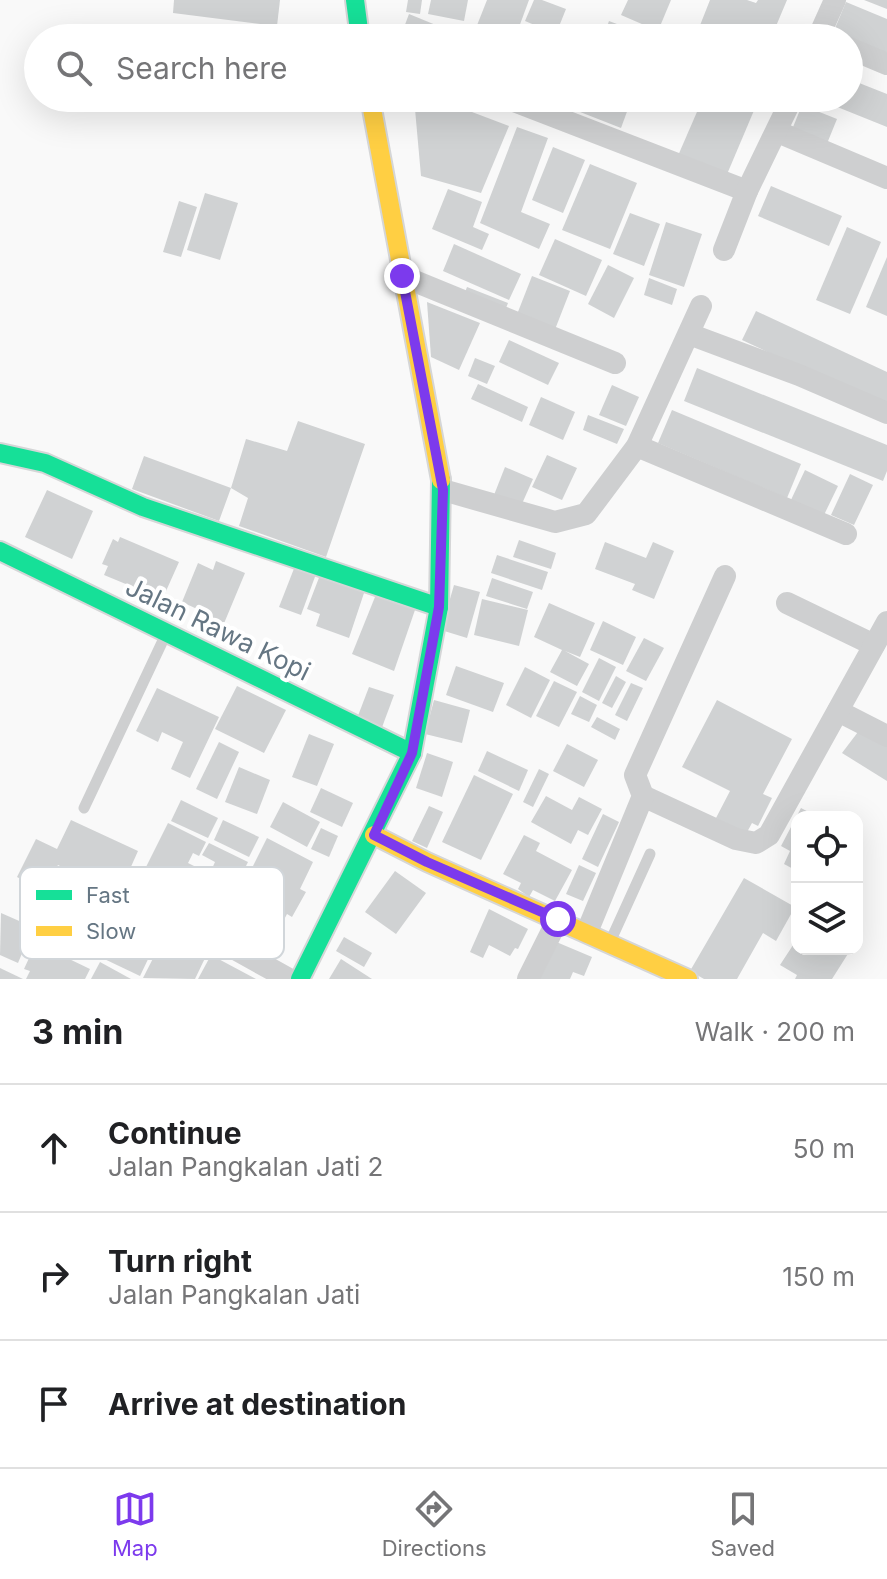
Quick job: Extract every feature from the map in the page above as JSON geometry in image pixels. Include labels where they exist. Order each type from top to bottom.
[{"type":"street","points":[[355,0],[358,24]]},
{"type":"street","points":[[826,24],[835,0]]},
{"type":"street","points":[[863,54],[887,64]]},
{"type":"street","points":[[300,979],[412,753],[439,607],[443,490],[373,112]]},
{"type":"street","points":[[542,112],[747,191]]},
{"type":"street","points":[[724,250],[747,191],[786,112]]},
{"type":"street","points":[[778,132],[887,178]]},
{"type":"street","points":[[402,276],[615,363]]},
{"type":"street","points":[[443,490],[555,522],[586,514],[637,446],[701,306]]},
{"type":"street","points":[[689,334],[799,375],[887,413]]},
{"type":"street","points":[[637,446],[846,534]]},
{"type":"street","points":[[0,453],[45,463],[143,507],[439,607]]},
{"type":"street","name":"Jalan Rawa Kopi","points":[[0,551],[412,753]]},
{"type":"street","points":[[587,932],[643,796],[635,775],[725,576]]},
{"type":"street","points":[[787,603],[874,645]]},
{"type":"street","points":[[643,796],[736,839],[756,843],[769,835],[887,622]]},
{"type":"street","points":[[838,711],[887,736]]},
{"type":"street","points":[[374,835],[427,862],[688,979]]},
{"type":"street","points":[[528,979],[558,919]]},
{"type":"street","points":[[253,959],[289,979]]},
{"type":"lane","points":[[84,808],[167,633]]},
{"type":"lane","points":[[610,943],[650,854]]},
{"type":"building","points":[[174,0],[280,0],[277,24],[173,13]]},
{"type":"building","points":[[408,0],[422,0],[420,14],[406,12]]},
{"type":"building","points":[[431,0],[468,0],[464,21],[428,14]]},
{"type":"building","points":[[487,0],[529,0],[520,24],[478,24]]},
{"type":"building","points":[[534,0],[566,9],[560,24],[525,21]]},
{"type":"building","points":[[628,0],[671,0],[661,24],[642,24],[621,15]]},
{"type":"building","points":[[710,0],[747,0],[756,3],[758,0],[787,0],[777,24],[701,24]]},
{"type":"building","points":[[864,0],[887,0],[887,9]]},
{"type":"building","points":[[846,2],[887,19],[887,55],[863,45],[863,24],[837,24]]},
{"type":"building","points":[[409,14],[433,24],[405,24]]},
{"type":"building","points":[[863,85],[887,94],[887,127],[850,112],[863,112]]},
{"type":"building","points":[[415,112],[472,112],[509,126],[481,193],[421,176]]},
{"type":"building","points":[[580,112],[627,112],[621,128]]},
{"type":"building","points":[[697,112],[753,112],[725,179],[677,158]]},
{"type":"building","points":[[799,112],[820,112],[837,119],[826,146],[791,132]]},
{"type":"building","points":[[517,127],[548,138],[521,212],[550,224],[539,249],[480,223]]},
{"type":"building","points":[[553,147],[585,160],[563,213],[532,200]]},
{"type":"building","points":[[590,164],[637,183],[610,249],[562,230]]},
{"type":"building","points":[[771,186],[842,216],[829,246],[758,216]]},
{"type":"building","points":[[448,189],[482,202],[473,227],[489,234],[482,250],[432,229]]},
{"type":"building","points":[[205,193],[238,203],[220,260],[187,250]]},
{"type":"building","points":[[179,201],[197,207],[181,257],[163,252]]},
{"type":"building","points":[[630,213],[660,224],[644,266],[613,254]]},
{"type":"building","points":[[666,222],[702,234],[684,287],[649,275]]},
{"type":"building","points":[[847,227],[881,242],[850,314],[816,300]]},
{"type":"building","points":[[555,239],[602,260],[586,296],[539,275]]},
{"type":"building","points":[[454,244],[521,274],[509,300],[443,271]]},
{"type":"building","points":[[887,257],[887,316],[866,307]]},
{"type":"building","points":[[608,265],[634,278],[614,318],[588,304]]},
{"type":"building","points":[[532,276],[570,291],[554,332],[516,317]]},
{"type":"building","points":[[649,278],[677,289],[672,305],[644,295]]},
{"type":"building","points":[[467,287],[508,303],[504,313],[463,298]]},
{"type":"building","points":[[427,302],[480,323],[459,370],[431,357]]},
{"type":"building","points":[[756,311],[887,372],[887,408],[742,340]]},
{"type":"building","points":[[509,340],[559,363],[548,385],[499,362]]},
{"type":"building","points":[[475,358],[495,366],[487,384],[468,376]]},
{"type":"building","points":[[697,368],[887,445],[887,471],[883,481],[684,401]]},
{"type":"building","points":[[478,384],[528,407],[522,422],[471,399]]},
{"type":"building","points":[[612,385],[639,397],[626,426],[599,415]]},
{"type":"building","points":[[541,397],[575,412],[563,440],[529,425]]},
{"type":"building","points":[[672,410],[801,464],[787,498],[658,443]]},
{"type":"building","points":[[588,415],[624,429],[617,444],[583,430]]},
{"type":"building","points":[[298,421],[365,444],[326,557],[239,526],[248,498],[231,488],[246,439],[287,451]]},
{"type":"building","points":[[547,455],[577,468],[562,500],[532,487]]},
{"type":"building","points":[[144,456],[231,488],[219,521],[132,489]]},
{"type":"building","points":[[505,467],[533,479],[521,506],[494,495]]},
{"type":"building","points":[[805,470],[838,486],[823,517],[790,502]]},
{"type":"building","points":[[850,474],[873,485],[854,525],[831,515]]},
{"type":"building","points":[[47,490],[93,511],[72,559],[25,537]]},
{"type":"building","points":[[120,537],[179,562],[162,600],[154,596],[151,603],[130,594],[133,587],[104,575],[108,566],[102,564],[113,539],[118,542]]},
{"type":"building","points":[[519,540],[556,553],[551,569],[513,557]]},
{"type":"building","points":[[605,542],[646,558],[653,542],[674,551],[654,599],[632,590],[635,584],[595,569]]},
{"type":"building","points":[[497,555],[548,572],[542,590],[491,573]]},
{"type":"building","points":[[216,561],[245,573],[220,633],[191,621],[197,609],[182,602],[198,563],[213,570]]},
{"type":"building","points":[[295,566],[316,574],[301,615],[279,607]]},
{"type":"building","points":[[320,575],[366,587],[349,638],[316,626],[320,614],[307,609]]},
{"type":"building","points":[[492,578],[533,592],[527,609],[486,596]]},
{"type":"building","points":[[454,585],[480,592],[467,638],[441,630]]},
{"type":"building","points":[[377,592],[416,607],[394,671],[352,654]]},
{"type":"building","points":[[482,599],[528,610],[519,646],[474,635]]},
{"type":"building","points":[[549,603],[595,623],[580,657],[565,651],[589,664],[577,686],[550,672],[562,650],[534,637]]},
{"type":"building","points":[[603,621],[636,637],[623,665],[590,650]]},
{"type":"building","points":[[644,638],[664,648],[646,681],[626,671]]},
{"type":"building","points":[[599,658],[616,667],[599,701],[582,692]]},
{"type":"building","points":[[456,666],[504,683],[493,712],[446,695]]},
{"type":"building","points":[[525,667],[550,680],[531,718],[506,705]]},
{"type":"building","points":[[616,676],[626,682],[612,708],[602,703]]},
{"type":"building","points":[[554,681],[577,692],[559,727],[536,716]]},
{"type":"building","points":[[631,683],[643,688],[627,721],[615,715]]},
{"type":"building","points":[[237,686],[286,710],[264,753],[215,729]]},
{"type":"building","points":[[369,687],[394,695],[381,730],[356,721]]},
{"type":"building","points":[[157,688],[219,717],[190,778],[171,769],[183,742],[162,732],[158,742],[136,731]]},
{"type":"building","points":[[580,696],[597,705],[589,722],[571,714]]},
{"type":"building","points":[[434,700],[470,710],[462,743],[425,734]]},
{"type":"building","points":[[717,700],[792,739],[763,794],[772,798],[758,826],[752,823],[746,834],[716,818],[730,791],[682,767]]},
{"type":"building","points":[[597,717],[620,729],[615,740],[591,727]]},
{"type":"building","points":[[861,728],[887,744],[887,781],[842,753]]},
{"type":"building","points":[[309,734],[334,744],[317,786],[292,777]]},
{"type":"building","points":[[219,742],[239,752],[217,799],[196,789]]},
{"type":"building","points":[[567,744],[598,760],[584,787],[553,771]]},
{"type":"building","points":[[487,751],[528,770],[519,791],[478,771]]},
{"type":"building","points":[[427,753],[453,762],[442,797],[416,788]]},
{"type":"building","points":[[239,767],[270,780],[257,814],[225,802]]},
{"type":"building","points":[[539,769],[549,774],[533,807],[523,802]]},
{"type":"building","points":[[474,775],[513,794],[481,860],[442,842]]},
{"type":"building","points":[[321,788],[353,803],[342,827],[310,812]]},
{"type":"building","points":[[546,796],[572,810],[579,797],[602,809],[588,835],[578,830],[571,844],[531,822]]},
{"type":"building","points":[[181,800],[218,818],[208,838],[171,821]]},
{"type":"building","points":[[283,802],[320,822],[307,847],[270,827]]},
{"type":"building","points":[[429,806],[443,812],[427,848],[412,841]]},
{"type":"building","points":[[603,814],[619,822],[598,867],[582,859]]},
{"type":"building","points":[[71,820],[138,851],[131,867],[22,867],[36,839],[57,849]]},
{"type":"building","points":[[223,820],[259,837],[249,857],[214,840]]},
{"type":"building","points":[[168,823],[206,842],[199,856],[193,853],[188,863],[196,867],[146,867]]},
{"type":"building","points":[[791,827],[791,868],[784,864],[790,851],[781,846]]},
{"type":"building","points":[[321,828],[338,836],[329,857],[311,849]]},
{"type":"building","points":[[524,835],[540,843],[536,851],[572,870],[555,901],[533,890],[529,897],[518,889],[521,883],[503,874]]},
{"type":"building","points":[[267,838],[313,862],[300,889],[306,892],[292,917],[287,914],[284,920],[284,867],[252,867]]},
{"type":"building","points":[[209,843],[248,862],[246,867],[213,867],[215,862],[202,855]]},
{"type":"building","points":[[579,865],[596,873],[583,901],[566,894]]},
{"type":"building","points":[[395,871],[426,893],[396,934],[365,912]]},
{"type":"building","points":[[744,878],[791,905],[791,914],[776,941],[763,933],[737,979],[704,979],[690,971]]},
{"type":"building","points":[[489,909],[528,929],[518,949],[515,948],[510,956],[489,945],[483,958],[470,952]]},
{"type":"building","points":[[1,913],[20,921],[20,958],[18,963],[0,955]]},
{"type":"building","points":[[344,937],[372,953],[364,967],[336,951]]},
{"type":"building","points":[[554,941],[592,957],[584,976],[573,972],[570,979],[539,979]]},
{"type":"building","points":[[791,948],[791,955],[847,955],[832,979],[795,979],[797,975],[780,965]]},
{"type":"building","points":[[29,959],[69,959],[90,969],[85,979],[26,979],[30,971],[24,969]]},
{"type":"building","points":[[104,959],[148,959],[140,976]]},
{"type":"building","points":[[153,959],[205,959],[195,979],[143,978]]},
{"type":"building","points":[[209,959],[218,959],[256,979],[198,979]]},
{"type":"building","points":[[341,959],[372,979],[329,979]]},
{"type":"building","points":[[100,962],[131,979],[91,979]]},
{"type":"building","points":[[0,968],[23,979],[0,979]]},
{"type":"traffic: fast","points":[[355,0],[358,24]]},
{"type":"traffic: fast","points":[[0,453],[45,463],[143,507],[439,607]]},
{"type":"traffic: fast","points":[[300,979],[412,753],[439,607],[441,480]]},
{"type":"traffic: fast","points":[[0,551],[412,753]]},
{"type":"traffic: slow","points":[[373,112],[441,480]]},
{"type":"traffic: slow","points":[[374,835],[427,862],[688,979]]},
{"type":"route","points":[[402,276],[443,490],[439,607],[412,753],[374,835],[427,862],[558,919]]}]
